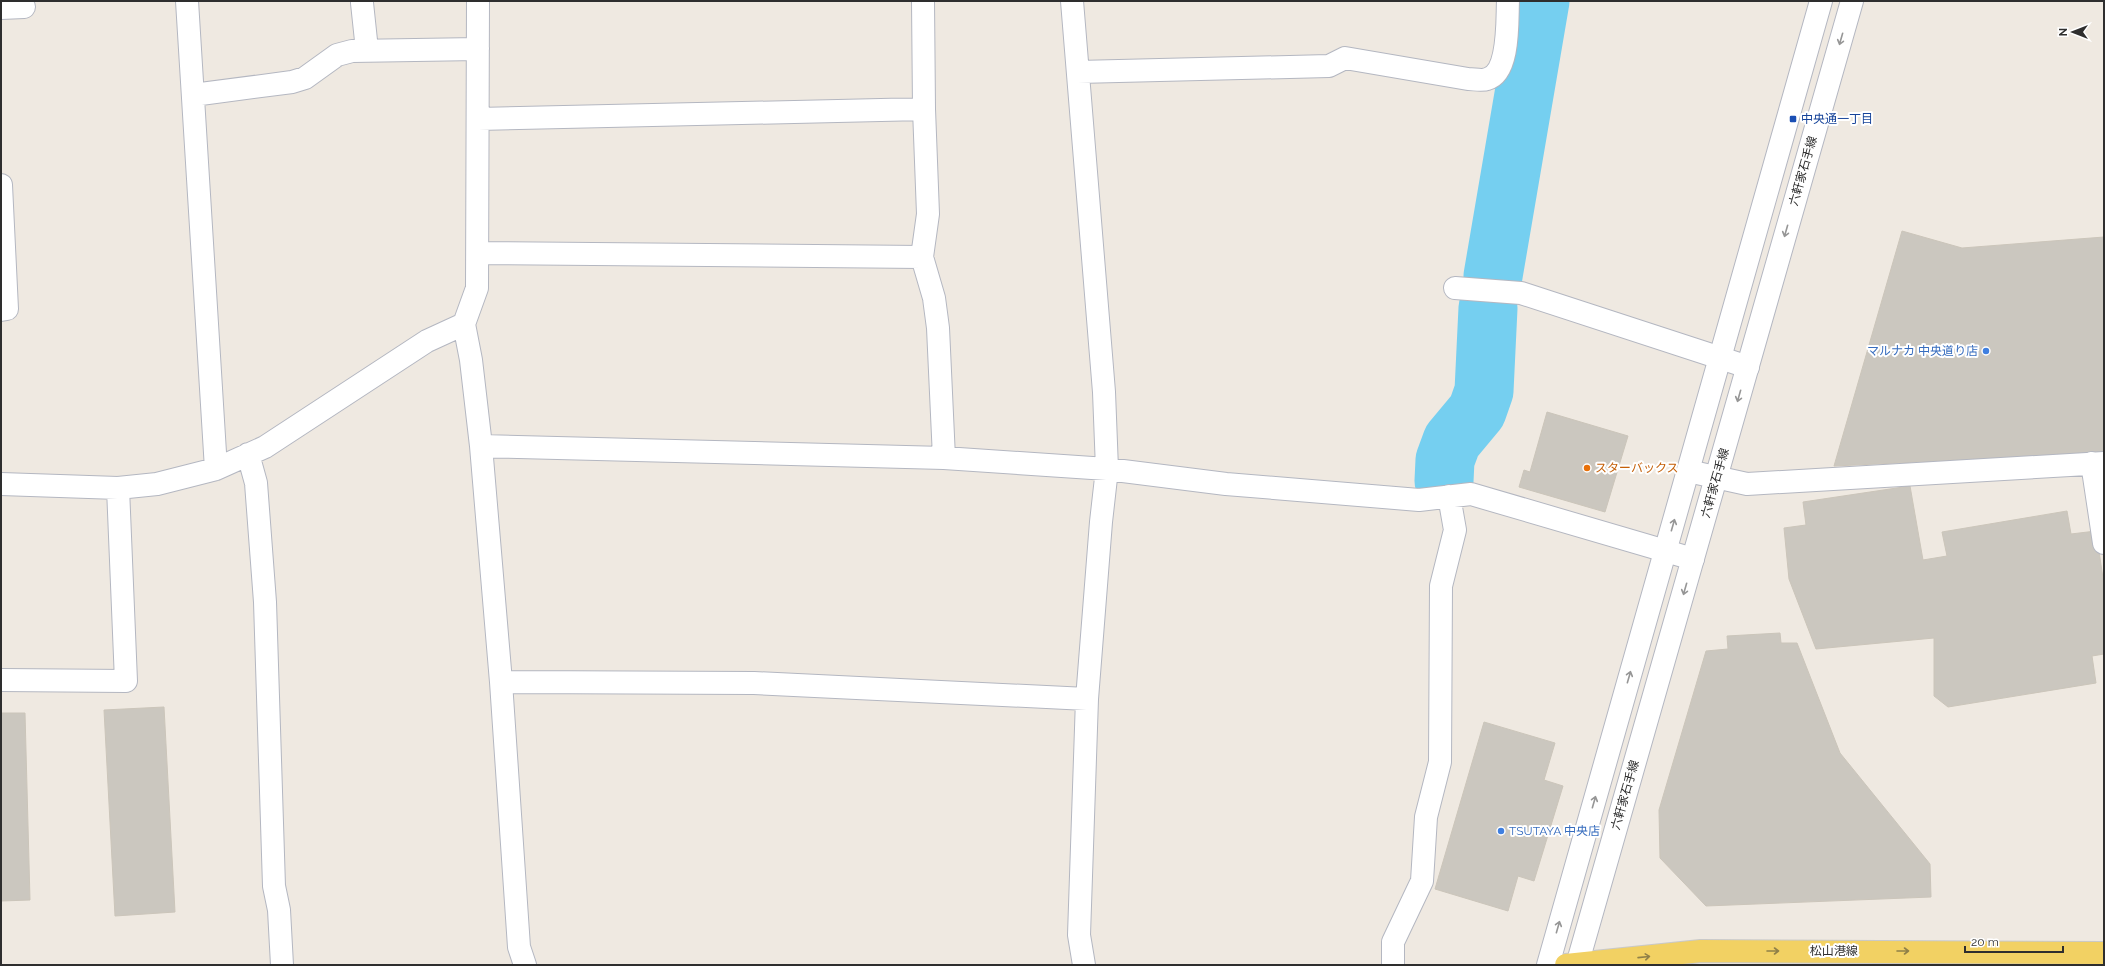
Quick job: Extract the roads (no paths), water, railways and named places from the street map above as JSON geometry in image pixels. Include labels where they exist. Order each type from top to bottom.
[{"type":"main road","name":"松山港線","points":[[1573,965],[1701,951],[1925,958],[2100,957]]},
{"type":"street","points":[[187,1],[216,469]]},
{"type":"street","points":[[478,1],[477,288],[464,324],[471,360],[481,446],[501,682],[519,946],[525,965]]},
{"type":"street","points":[[923,1],[924,109],[928,214],[922,257],[934,298],[938,328],[944,458]]},
{"type":"street","points":[[1072,1],[1104,392],[1107,469],[1101,522],[1087,699],[1079,935],[1084,965]]},
{"type":"street","points":[[1078,72],[1329,66],[1345,58],[1468,79],[1488,79],[1499,70],[1506,50],[1508,1]]},
{"type":"street","points":[[1548,965],[1821,1]]},
{"type":"street","name":"六軒家石手線","points":[[1573,965],[1693,559],[1852,1]]},
{"type":"street","points":[[362,3],[367,50]]},
{"type":"street","points":[[1,8],[24,7]]},
{"type":"street","points":[[193,95],[292,82],[305,78],[337,56],[367,50],[478,49]]},
{"type":"street","points":[[478,119],[924,109]]},
{"type":"street","points":[[1,185],[7,309],[1,310]]},
{"type":"street","points":[[478,253],[922,257]]},
{"type":"street","points":[[1455,288],[1521,294],[1748,367]]},
{"type":"street","points":[[1,484],[118,488],[157,484],[216,469],[265,447],[427,341],[464,324]]},
{"type":"street","points":[[481,446],[944,458],[1107,469],[1226,484],[1419,500],[1471,494],[1693,559]]},
{"type":"street","points":[[248,454],[256,483],[265,602],[274,886],[279,910],[282,965]]},
{"type":"street","points":[[1688,471],[1747,484],[2098,463],[2104,543]]},
{"type":"street","points":[[1,680],[126,681],[118,488]]},
{"type":"street","points":[[1393,965],[1393,942],[1422,880],[1426,817],[1440,762],[1441,586],[1455,530],[1449,496]]},
{"type":"street","points":[[501,682],[754,684],[1087,699]]},
{"type":"waterway","points":[[1493,276],[1540,1]]},
{"type":"waterway","points":[[1444,481],[1445,460],[1452,441],[1477,411],[1484,391],[1488,308]]},
{"type":"place","name":"中央通一丁目","points":[[1793,119]]},
{"type":"place","name":"マルナカ 中央道り店","points":[[1986,351]]},
{"type":"place","name":"スターバックス","points":[[1587,468]]},
{"type":"place","name":"TSUTAYA 中央店","points":[[1501,831]]}]
